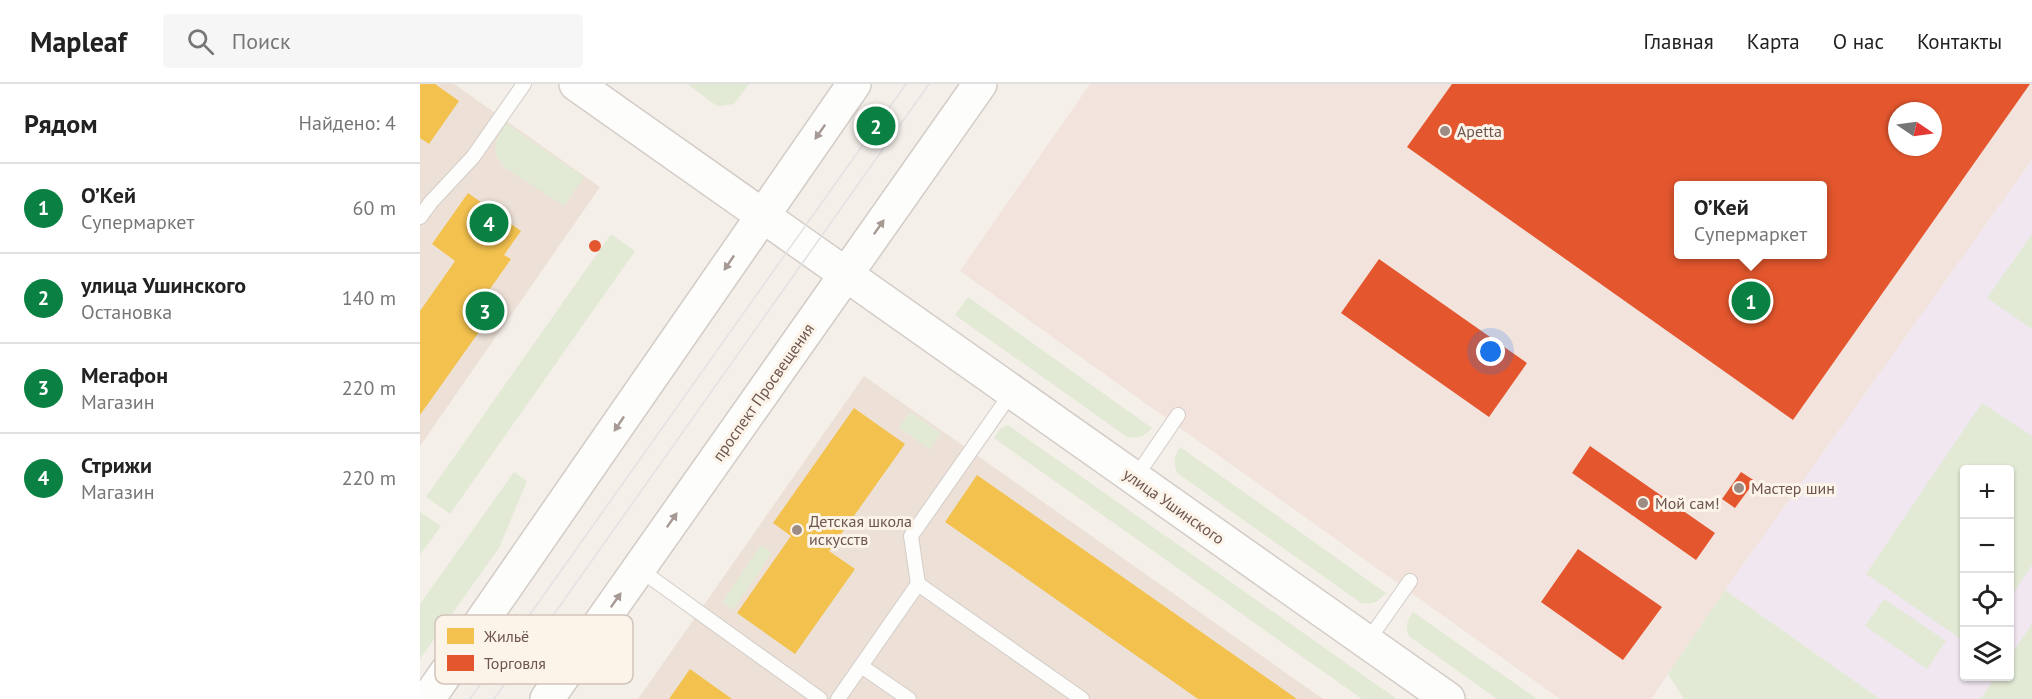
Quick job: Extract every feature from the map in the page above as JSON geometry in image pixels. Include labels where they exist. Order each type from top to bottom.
[{"type":"main road","name":"улица Ушинского","points":[[576,84],[1448,699]]},
{"type":"main road","points":[[488,615],[854,84]]},
{"type":"main road","name":"проспект Просвещения","points":[[606,615],[980,84]]},
{"type":"main road","points":[[428,699],[439,684]]},
{"type":"main road","name":"проспект Просвещения","points":[[547,699],[558,684]]},
{"type":"lane","points":[[420,217],[425,198],[473,157],[524,84]]},
{"type":"lane","points":[[838,699],[918,584],[911,536],[1012,392]]},
{"type":"lane","points":[[1135,478],[1178,415]]},
{"type":"lane","points":[[639,568],[820,699]]},
{"type":"lane","points":[[1366,642],[1410,581]]},
{"type":"lane","points":[[918,584],[1082,699]]},
{"type":"lane","points":[[861,666],[909,699]]},
{"type":"shaded area","points":[[420,84],[454,84],[600,187],[420,446]]},
{"type":"shaded area","points":[[1090,84],[2032,84],[2032,160],[1725,590],[1651,699],[1560,699],[960,271]]},
{"type":"shaded area","points":[[2032,160],[2032,699],[1880,699],[1725,590]]},
{"type":"shaded area","points":[[864,376],[1323,699],[638,699]]},
{"type":"green space","points":[[687,84],[749,84],[734,104],[717,106]]},
{"type":"green space","points":[[506,123],[584,177],[564,206],[504,167],[497,155],[496,145]]},
{"type":"green space","points":[[611,234],[635,251],[450,514],[426,497]]},
{"type":"green space","points":[[2032,234],[2032,329],[1987,298]]},
{"type":"green space","points":[[968,297],[1152,428],[1141,437],[1127,437],[955,315]]},
{"type":"green space","points":[[1982,403],[2032,436],[2032,565],[2014,592],[2014,465],[1960,465],[1960,638],[1866,574]]},
{"type":"green space","points":[[910,412],[941,433],[930,449],[899,428]]},
{"type":"green space","points":[[1008,425],[1397,699],[1362,699],[994,438],[1000,429]]},
{"type":"green space","points":[[1180,447],[1386,593],[1375,602],[1361,603],[1177,473],[1175,460]]},
{"type":"green space","points":[[514,472],[527,481],[499,548],[451,615],[435,615],[435,638],[420,659],[420,604]]},
{"type":"green space","points":[[420,512],[441,526],[420,555]]},
{"type":"green space","points":[[761,545],[772,553],[733,610],[722,602]]},
{"type":"green space","points":[[1725,590],[1880,699],[1684,699],[1668,674]]},
{"type":"green space","points":[[1884,599],[1946,641],[1927,669],[1865,626]]},
{"type":"green space","points":[[1413,612],[1537,699],[1497,699],[1409,636],[1407,623]]},
{"type":"green space","points":[[2032,624],[2032,699],[1980,699],[1993,681],[2014,681],[2014,650]]},
{"type":"building: Жильё","points":[[420,84],[435,84],[459,101],[429,144],[420,138]]},
{"type":"building: Жильё","points":[[468,193],[521,231],[504,255],[511,259],[483,299],[496,308],[420,415],[420,311],[455,261],[432,244]]},
{"type":"building: Жильё","points":[[854,408],[905,444],[829,551],[855,569],[795,654],[737,613],[791,536],[773,523]]},
{"type":"building: Жильё","points":[[977,475],[1297,699],[1198,699],[945,522]]},
{"type":"building: Жильё","points":[[690,669],[732,699],[669,699]]},
{"type":"building: Торговля","points":[[1452,84],[2030,84],[1793,420],[1407,147]]},
{"type":"building: Торговля","points":[[597,240],[600,241],[600,251],[593,252],[590,251],[589,244],[590,241]]},
{"type":"building: Торговля","points":[[1379,259],[1527,363],[1489,417],[1341,313]]},
{"type":"building: Торговля","name":"Мой сам!","points":[[1590,446],[1715,533],[1696,560],[1572,473]]},
{"type":"building: Торговля","points":[[1741,472],[1755,481],[1735,508],[1722,499]]},
{"type":"building: Торговля","points":[[1578,549],[1662,607],[1623,660],[1541,602]]},
{"type":"tram line","points":[[530,615],[906,84]]},
{"type":"tram line","points":[[553,615],[929,84]]},
{"type":"tram line","points":[[470,699],[481,684]]},
{"type":"tram line","points":[[494,699],[505,684]]},
{"type":"place","name":"улица Ушинского","points":[[876,126]]},
{"type":"place","name":"Apetta","points":[[1445,131]]},
{"type":"place","name":"Стрижи","points":[[489,223]]},
{"type":"place","name":"О’Кей","points":[[1751,301]]},
{"type":"place","name":"Мегафон","points":[[485,311]]},
{"type":"place","name":"Мастер шин","points":[[1739,488]]},
{"type":"place","name":"Мой сам!","points":[[1643,503]]},
{"type":"place","name":"Детская школа искусств","points":[[797,530]]}]
